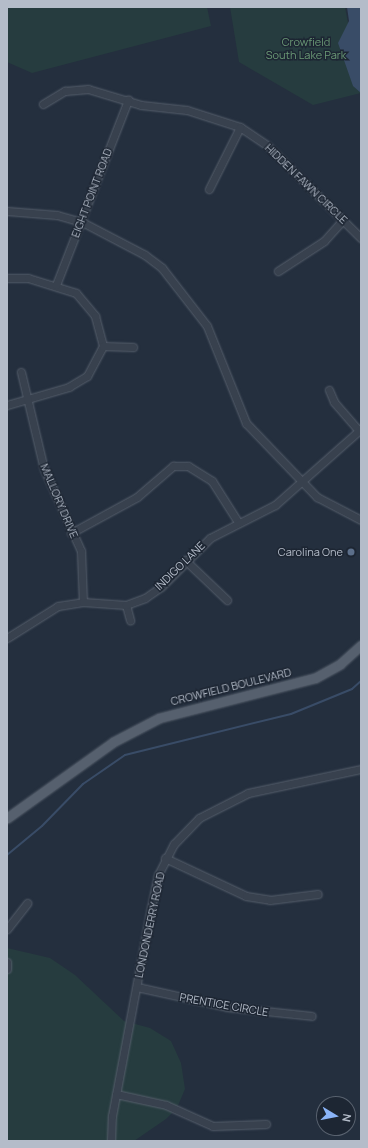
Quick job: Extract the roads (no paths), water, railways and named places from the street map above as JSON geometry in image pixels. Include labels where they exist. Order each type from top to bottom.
[{"type":"main road","name":"CROWFIELD BOULEVARD","points":[[7,818],[113,742],[159,718],[315,678],[340,664],[361,645]]},
{"type":"street","name":"HIDDEN FAWN CIRCLE","points":[[43,104],[65,91],[88,89],[157,108],[187,110],[240,128],[268,146],[361,238]]},
{"type":"street","name":"EIGHT POINT ROAD","points":[[56,285],[82,222],[128,100]]},
{"type":"street","points":[[209,189],[240,128]]},
{"type":"street","points":[[7,211],[57,215],[82,222],[145,255],[181,290],[207,326],[246,423],[301,483],[333,508],[361,520]]},
{"type":"street","points":[[278,271],[324,241],[343,220]]},
{"type":"street","points":[[7,278],[28,278],[56,285],[76,293],[96,316],[103,346],[87,376],[68,387],[28,401],[7,405]]},
{"type":"street","points":[[103,346],[133,347]]},
{"type":"street","name":"MALLORY DRIVE","points":[[21,372],[44,469],[83,564],[84,602]]},
{"type":"street","points":[[329,390],[334,402],[360,430]]},
{"type":"street","name":"INDIGO LANE","points":[[126,605],[161,587],[185,560],[210,538],[238,522],[275,505],[360,430]]},
{"type":"street","points":[[71,533],[137,497],[173,466],[188,466],[212,481],[238,522]]},
{"type":"street","points":[[185,560],[227,600]]},
{"type":"street","points":[[7,638],[58,606],[84,602],[126,605],[130,620]]},
{"type":"street","name":"LONDONDERRY ROAD","points":[[111,1141],[116,1094],[151,908],[165,858],[184,831],[221,805],[248,793],[361,769]]},
{"type":"street","points":[[165,858],[246,896],[270,900],[318,894]]},
{"type":"street","points":[[7,929],[27,903]]},
{"type":"street","points":[[7,962],[7,969]]},
{"type":"street","name":"PRENTICE CIRCLE","points":[[137,987],[227,1007],[312,1016]]},
{"type":"street","points":[[116,1094],[166,1105],[213,1126],[266,1124]]},
{"type":"water","points":[[347,7],[361,7],[361,93],[353,86],[338,43],[349,21]]},
{"type":"waterway","points":[[7,855],[42,826],[83,784],[125,755],[291,714],[352,689],[361,681]]},
{"type":"place","name":"Carolina One","points":[[351,552]]},
{"type":"park label","name":"Crowfield South Lake Park","points":[[306,49]]}]
